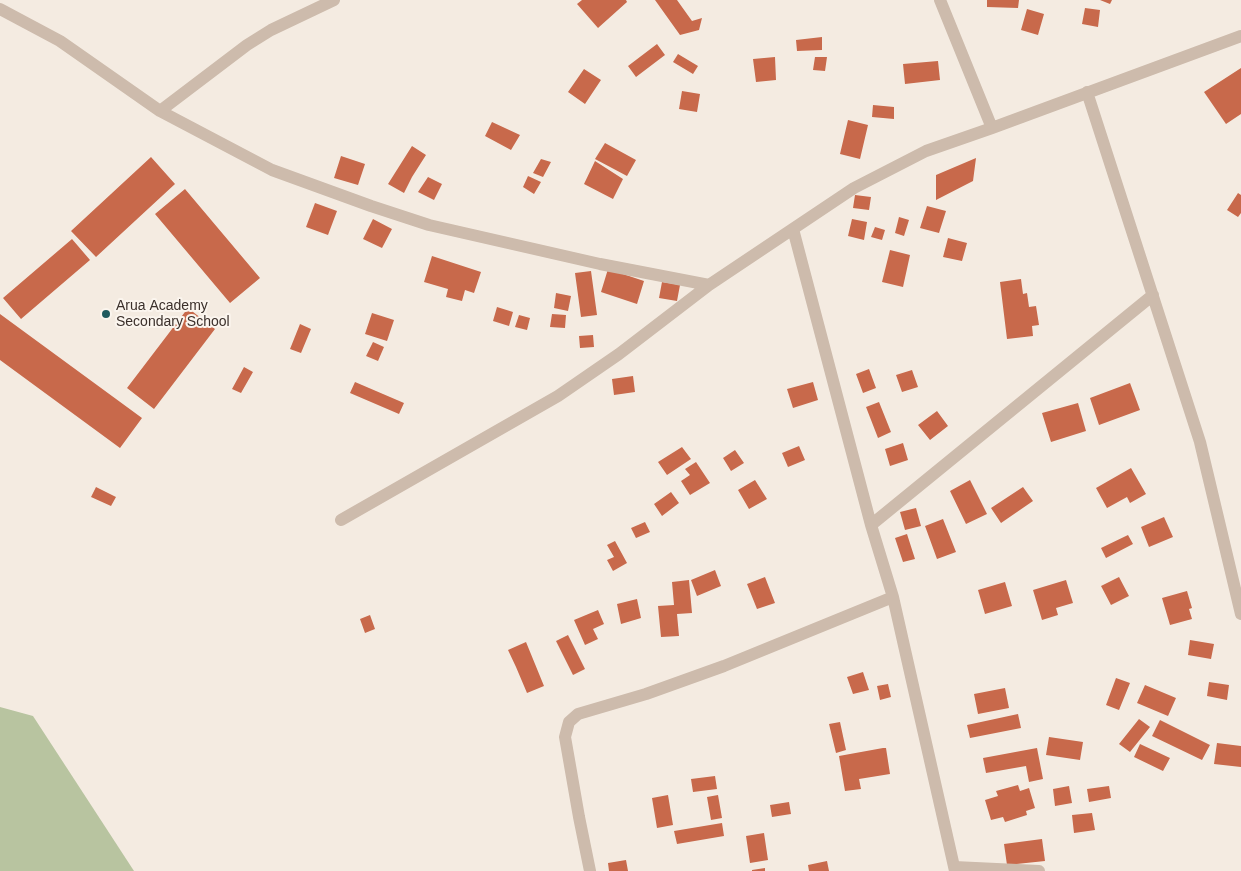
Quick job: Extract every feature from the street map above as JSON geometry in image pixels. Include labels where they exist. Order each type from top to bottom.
[{"type":"street","points":[[160,111],[247,45],[271,30],[334,0]]},
{"type":"street","points":[[940,0],[992,128]]},
{"type":"street","points":[[0,9],[60,41],[160,111],[272,170],[429,225],[600,264],[709,284]]},
{"type":"street","points":[[341,520],[558,396],[619,354],[709,284],[854,188],[926,151],[1241,36]]},
{"type":"street","points":[[1087,92],[1200,442],[1241,614]]},
{"type":"street","points":[[793,229],[871,525],[892,597],[954,869],[1039,871]]},
{"type":"street","points":[[871,525],[1153,295]]},
{"type":"street","points":[[590,871],[565,737],[569,722],[578,714],[646,694],[724,666],[892,597]]},
{"type":"green space","points":[[0,707],[33,716],[134,871],[0,871]]},
{"type":"building","points":[[582,0],[626,0],[627,2],[598,28],[577,4]]},
{"type":"building","points":[[655,0],[677,0],[692,21],[702,18],[699,30],[680,35]]},
{"type":"building","points":[[987,0],[1019,0],[1018,8],[987,7]]},
{"type":"building","points":[[1100,0],[1112,0],[1110,4]]},
{"type":"building","points":[[1085,8],[1100,10],[1098,27],[1082,24]]},
{"type":"building","points":[[1027,9],[1044,14],[1038,35],[1021,30]]},
{"type":"building","points":[[822,37],[822,50],[797,51],[796,40]]},
{"type":"building","points":[[657,44],[665,55],[636,77],[628,66]]},
{"type":"building","points":[[678,54],[698,66],[693,74],[673,62]]},
{"type":"building","points":[[775,57],[776,80],[756,82],[753,59]]},
{"type":"building","points":[[815,57],[827,57],[825,71],[813,70]]},
{"type":"building","points":[[938,61],[940,80],[905,84],[903,64]]},
{"type":"building","points":[[1241,68],[1241,114],[1226,124],[1204,92]]},
{"type":"building","points":[[584,69],[601,80],[585,104],[568,92]]},
{"type":"building","points":[[682,91],[700,94],[697,112],[679,109]]},
{"type":"building","points":[[873,105],[894,107],[894,119],[872,117]]},
{"type":"building","points":[[848,120],[868,125],[860,159],[840,154]]},
{"type":"building","points":[[492,122],[520,135],[511,150],[485,136]]},
{"type":"building","points":[[605,143],[636,160],[627,176],[595,159]]},
{"type":"building","points":[[412,146],[426,155],[404,193],[388,184]]},
{"type":"building","points":[[341,156],[365,164],[358,185],[334,178]]},
{"type":"building","points":[[151,157],[175,184],[96,257],[71,231]]},
{"type":"building","points":[[976,158],[973,181],[936,200],[936,175]]},
{"type":"building","points":[[541,159],[551,162],[543,177],[533,173]]},
{"type":"building","points":[[595,161],[623,179],[613,199],[584,184]]},
{"type":"building","points":[[528,176],[541,182],[534,194],[523,187]]},
{"type":"building","points":[[428,177],[442,184],[434,200],[418,192]]},
{"type":"building","points":[[185,189],[260,278],[230,303],[155,214]]},
{"type":"building","points":[[1238,193],[1241,195],[1241,213],[1238,217],[1227,210]]},
{"type":"building","points":[[855,195],[871,197],[869,210],[853,208]]},
{"type":"building","points":[[315,203],[337,211],[328,235],[306,227]]},
{"type":"building","points":[[927,206],[946,211],[939,233],[920,228]]},
{"type":"building","points":[[899,217],[909,220],[904,236],[895,233]]},
{"type":"building","points":[[373,219],[392,229],[382,248],[363,239]]},
{"type":"building","points":[[852,219],[867,222],[864,240],[848,236]]},
{"type":"building","points":[[875,227],[885,230],[882,240],[871,237]]},
{"type":"building","points":[[948,238],[967,243],[962,261],[943,257]]},
{"type":"building","points":[[72,239],[90,260],[21,319],[3,298]]},
{"type":"building","points":[[890,250],[910,255],[903,287],[882,282]]},
{"type":"building","points":[[432,256],[481,272],[474,293],[465,290],[462,301],[446,297],[448,289],[424,282]]},
{"type":"building","points":[[608,269],[644,281],[637,304],[601,292]]},
{"type":"building","points":[[591,271],[597,315],[581,317],[575,273]]},
{"type":"building","points":[[1021,279],[1023,294],[1027,293],[1029,307],[1036,306],[1039,325],[1032,326],[1033,336],[1007,339],[1000,282]]},
{"type":"building","points":[[662,282],[680,285],[677,301],[659,298]]},
{"type":"building","points":[[556,293],[571,296],[568,311],[554,308]]},
{"type":"building","points":[[497,307],[513,312],[509,326],[493,321]]},
{"type":"building","points":[[188,308],[215,329],[154,409],[127,388]]},
{"type":"building","points":[[372,313],[394,320],[387,341],[365,334]]},
{"type":"building","points":[[0,314],[142,418],[120,448],[0,360]]},
{"type":"building","points":[[552,314],[566,315],[565,328],[550,327]]},
{"type":"building","points":[[519,315],[530,318],[527,330],[515,327]]},
{"type":"building","points":[[300,324],[311,329],[301,353],[290,349]]},
{"type":"building","points":[[593,335],[594,347],[580,348],[579,336]]},
{"type":"building","points":[[373,342],[384,347],[378,361],[366,356]]},
{"type":"building","points":[[244,367],[253,372],[241,393],[232,389]]},
{"type":"building","points":[[869,369],[876,388],[863,393],[856,374]]},
{"type":"building","points":[[912,370],[918,387],[902,392],[896,375]]},
{"type":"building","points":[[633,376],[635,392],[614,395],[612,379]]},
{"type":"building","points":[[355,382],[404,403],[399,414],[350,393]]},
{"type":"building","points":[[813,382],[818,400],[793,408],[787,389]]},
{"type":"building","points":[[1130,383],[1140,410],[1099,425],[1090,398]]},
{"type":"building","points":[[879,402],[891,432],[878,438],[866,407]]},
{"type":"building","points":[[1078,403],[1086,431],[1051,442],[1042,413]]},
{"type":"building","points":[[937,411],[948,426],[930,440],[918,425]]},
{"type":"building","points":[[903,443],[908,460],[890,466],[885,449]]},
{"type":"building","points":[[799,446],[805,460],[788,467],[782,453]]},
{"type":"building","points":[[682,447],[691,459],[667,475],[658,462]]},
{"type":"building","points":[[735,450],[744,463],[731,471],[723,458]]},
{"type":"building","points":[[696,462],[710,483],[690,495],[681,481],[690,475],[685,469]]},
{"type":"building","points":[[1131,468],[1146,494],[1130,503],[1127,497],[1107,508],[1096,488]]},
{"type":"building","points":[[755,480],[767,499],[749,509],[738,490]]},
{"type":"building","points":[[970,480],[987,514],[966,524],[950,491]]},
{"type":"building","points":[[96,487],[116,497],[111,506],[91,497]]},
{"type":"building","points":[[1023,487],[1033,501],[1001,523],[991,508]]},
{"type":"building","points":[[671,492],[679,503],[662,516],[654,504]]},
{"type":"building","points":[[916,508],[921,526],[905,530],[900,512]]},
{"type":"building","points":[[1164,517],[1173,537],[1149,547],[1141,527]]},
{"type":"building","points":[[943,519],[956,552],[937,559],[925,526]]},
{"type":"building","points":[[645,522],[650,532],[636,538],[631,528]]},
{"type":"building","points":[[907,534],[915,559],[903,562],[895,538]]},
{"type":"building","points":[[1128,535],[1133,544],[1106,558],[1101,548]]},
{"type":"building","points":[[615,541],[627,563],[613,571],[607,560],[614,557],[607,545]]},
{"type":"building","points":[[715,570],[721,586],[697,596],[691,580]]},
{"type":"building","points":[[765,577],[775,603],[757,609],[747,584]]},
{"type":"building","points":[[1119,577],[1129,596],[1111,605],[1101,586]]},
{"type":"building","points":[[689,580],[692,613],[677,614],[679,636],[661,637],[658,606],[674,605],[672,582]]},
{"type":"building","points":[[1066,580],[1073,603],[1056,608],[1058,615],[1042,620],[1033,590]]},
{"type":"building","points":[[1005,582],[1012,606],[985,614],[978,590]]},
{"type":"building","points":[[1187,591],[1192,608],[1189,609],[1192,619],[1170,625],[1162,598]]},
{"type":"building","points":[[637,599],[641,618],[621,624],[617,604]]},
{"type":"building","points":[[598,610],[604,624],[593,629],[598,639],[585,645],[574,620]]},
{"type":"building","points":[[370,615],[375,629],[365,633],[360,619]]},
{"type":"building","points":[[568,635],[585,669],[573,675],[556,641]]},
{"type":"building","points":[[1190,640],[1214,644],[1211,659],[1188,655]]},
{"type":"building","points":[[526,642],[544,686],[527,693],[508,650]]},
{"type":"building","points":[[863,672],[869,690],[853,694],[847,677]]},
{"type":"building","points":[[1116,678],[1130,683],[1119,710],[1106,705]]},
{"type":"building","points":[[1209,682],[1229,685],[1227,700],[1207,696]]},
{"type":"building","points":[[888,684],[891,697],[880,700],[877,686]]},
{"type":"building","points":[[1145,685],[1176,698],[1168,716],[1137,703]]},
{"type":"building","points":[[1005,688],[1009,708],[978,714],[974,694]]},
{"type":"building","points":[[1018,714],[1021,728],[970,738],[967,725]]},
{"type":"building","points":[[1139,719],[1150,727],[1130,752],[1119,744]]},
{"type":"building","points":[[1160,720],[1210,745],[1202,760],[1152,736]]},
{"type":"building","points":[[840,722],[846,750],[836,753],[829,724]]},
{"type":"building","points":[[1049,737],[1083,742],[1080,760],[1046,755]]},
{"type":"building","points":[[1217,743],[1241,746],[1241,767],[1214,764]]},
{"type":"building","points":[[1140,744],[1170,758],[1163,771],[1134,757]]},
{"type":"building","points":[[886,748],[890,774],[859,779],[861,789],[845,791],[839,756]]},
{"type":"building","points":[[1037,748],[1043,779],[1029,782],[1026,766],[986,773],[983,758]]},
{"type":"building","points":[[715,776],[717,789],[693,792],[691,779]]},
{"type":"building","points":[[1018,785],[1020,791],[1029,788],[1035,808],[1026,811],[1027,815],[1005,822],[1003,817],[991,820],[985,800],[998,796],[996,791]]},
{"type":"building","points":[[1069,786],[1072,803],[1055,806],[1053,789]]},
{"type":"building","points":[[1109,786],[1111,798],[1089,802],[1087,789]]},
{"type":"building","points":[[668,795],[673,825],[657,828],[652,798]]},
{"type":"building","points":[[718,795],[722,818],[711,820],[707,797]]},
{"type":"building","points":[[789,802],[791,814],[772,817],[770,805]]},
{"type":"building","points":[[1092,813],[1095,830],[1074,833],[1072,815]]},
{"type":"building","points":[[722,823],[724,836],[677,844],[674,831]]},
{"type":"building","points":[[764,833],[768,860],[750,863],[746,836]]},
{"type":"building","points":[[1042,839],[1045,861],[1007,865],[1004,844]]},
{"type":"building","points":[[626,860],[628,871],[609,871],[608,863]]},
{"type":"building","points":[[827,861],[829,871],[809,871],[808,865]]},
{"type":"building","points":[[765,868],[765,871],[752,871],[752,870]]},
{"type":"place","name":"Arua Academy Secondary School","points":[[106,314]]}]
